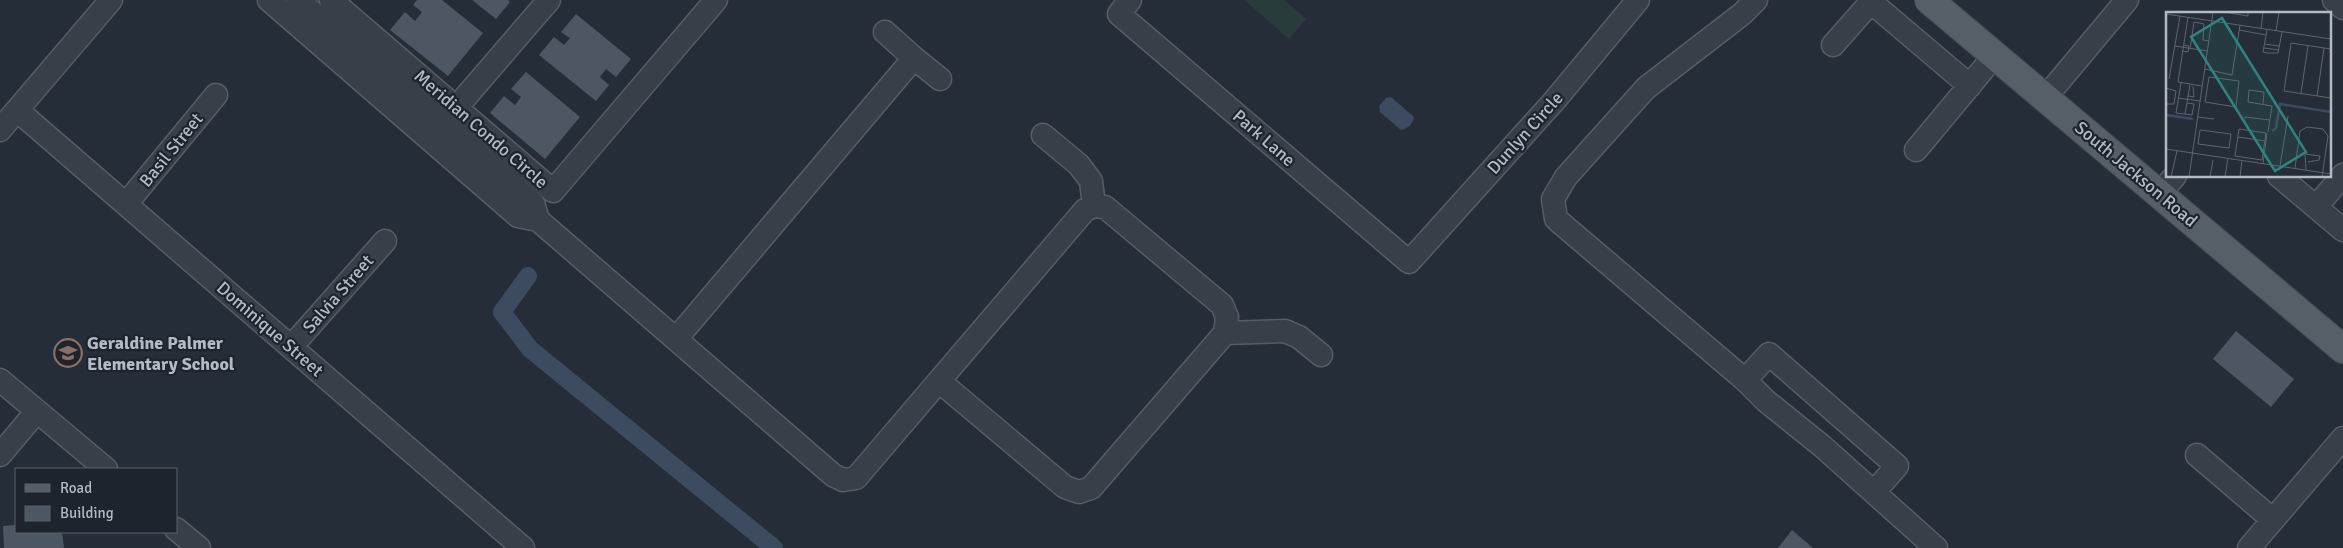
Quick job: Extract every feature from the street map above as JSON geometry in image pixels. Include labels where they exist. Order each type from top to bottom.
[{"type":"main road","name":"South Jackson Road","points":[[1929,0],[2045,98],[2167,185],[2343,349]]},
{"type":"street","points":[[0,130],[111,0]]},
{"type":"street","points":[[269,0],[366,71]]},
{"type":"street","points":[[298,0],[366,71],[518,216],[538,220],[832,475],[843,480],[856,478],[1085,210],[1094,206],[1105,207],[1222,305],[1227,317],[1225,333],[1091,488],[1078,492],[1065,487],[939,381]]},
{"type":"street","name":"Meridian Condo Circle","points":[[331,0],[553,191],[716,0]]},
{"type":"street","points":[[456,108],[549,0]]},
{"type":"street","name":"Dunlyn Circle","points":[[1409,262],[1555,100],[1638,0]]},
{"type":"street","points":[[1756,0],[1742,14],[1646,88],[1566,177],[1553,199],[1556,220],[1746,380],[1766,402],[1822,446],[1936,548]]},
{"type":"street","points":[[2045,98],[2127,0]]},
{"type":"street","points":[[2334,0],[2343,8]]},
{"type":"street","points":[[1833,45],[1871,2],[1893,7],[1970,86]]},
{"type":"street","name":"Park Lane","points":[[1125,7],[1409,262]]},
{"type":"street","points":[[885,32],[940,79]]},
{"type":"street","points":[[1916,150],[1995,56]]},
{"type":"street","points":[[676,339],[914,58]]},
{"type":"street","name":"Basil Street","points":[[126,204],[216,95]]},
{"type":"street","name":"Dominique Street","points":[[17,110],[523,548]]},
{"type":"street","points":[[1043,135],[1078,164],[1091,181],[1094,206]]},
{"type":"street","points":[[2316,207],[2343,174]]},
{"type":"street","points":[[2281,178],[2343,230]]},
{"type":"street","name":"Salvia Street","points":[[291,347],[385,241]]},
{"type":"street","points":[[1225,333],[1286,331],[1299,336],[1321,355]]},
{"type":"street","points":[[1746,380],[1769,354],[1897,466],[1874,492]]},
{"type":"street","points":[[0,380],[105,468]]},
{"type":"street","points":[[0,455],[37,411]]},
{"type":"street","points":[[2249,548],[2343,438]]},
{"type":"street","points":[[2197,455],[2273,520]]},
{"type":"street","points":[[178,531],[199,548]]},
{"type":"shaded area","points":[[1244,0],[1284,0],[1306,19],[1289,39]]},
{"type":"water","points":[[1391,97],[1414,117],[1410,126],[1401,130],[1380,112],[1379,106],[1386,98]]},
{"type":"building","points":[[417,0],[442,0],[483,33],[448,76],[390,30],[405,12],[415,21],[422,12],[413,5]]},
{"type":"building","points":[[472,0],[508,0],[510,2],[496,19]]},
{"type":"building","points":[[576,14],[631,59],[616,77],[606,69],[600,77],[609,85],[596,101],[539,55],[554,37],[564,45],[570,38],[561,32]]},
{"type":"building","points":[[526,72],[580,117],[545,159],[490,113],[504,96],[515,105],[521,97],[511,89]]},
{"type":"building","points":[[2236,331],[2294,379],[2271,407],[2213,359]]},
{"type":"building","points":[[15,525],[15,533],[62,533],[64,548],[4,548],[3,526]]},
{"type":"building","points":[[1792,530],[1813,548],[1778,548]]},
{"type":"waterway","points":[[528,276],[502,312],[530,349],[774,548]]},
{"type":"place","name":"Geraldine Palmer Elementary School","points":[[68,353]]}]
